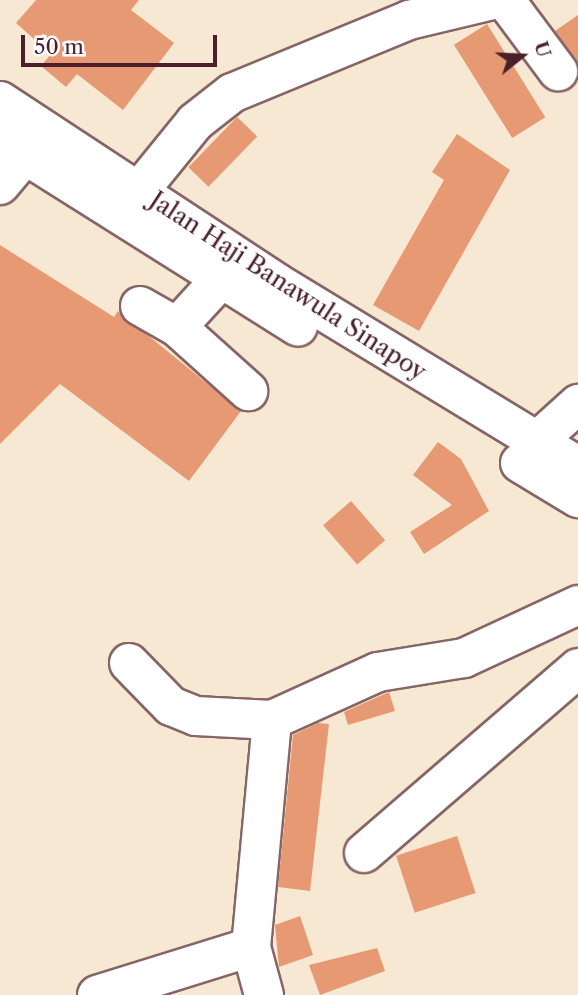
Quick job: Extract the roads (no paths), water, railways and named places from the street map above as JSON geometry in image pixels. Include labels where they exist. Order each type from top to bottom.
[{"type":"main road","points":[[139,191],[195,122],[232,93],[405,10],[493,0]]},
{"type":"main road","points":[[505,0],[558,71]]},
{"type":"main road","name":"Jalan Haji Banawula Sinapoy","points":[[0,101],[536,442],[578,466]]},
{"type":"main road","points":[[0,185],[13,147]]},
{"type":"main road","name":"Jalan Haji Banawula Sinapoy","points":[[13,147],[220,280],[578,498]]},
{"type":"main road","points":[[177,327],[220,280]]},
{"type":"main road","points":[[140,306],[177,327],[248,391]]},
{"type":"main road","points":[[536,442],[578,404]]},
{"type":"main road","points":[[129,663],[171,706],[196,716],[272,720],[378,672],[464,658],[578,605]]},
{"type":"main road","points":[[364,853],[578,668]]},
{"type":"main road","points":[[264,995],[251,947],[272,720]]},
{"type":"main road","points":[[97,995],[251,947]]}]
